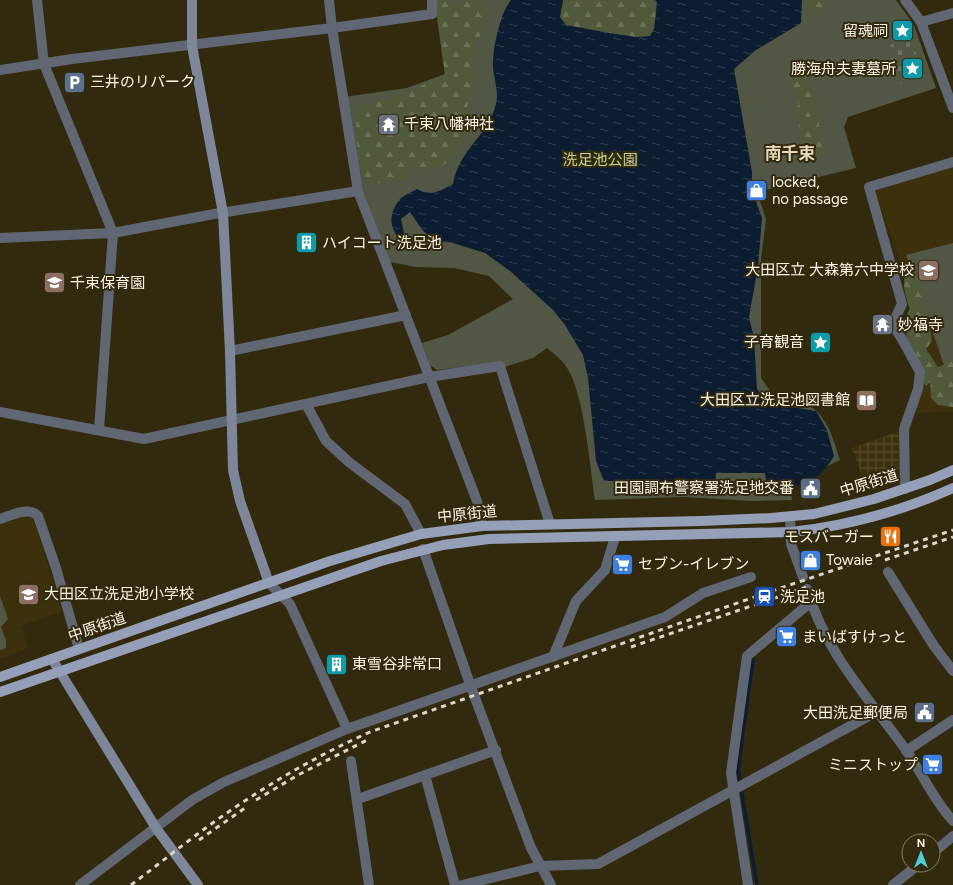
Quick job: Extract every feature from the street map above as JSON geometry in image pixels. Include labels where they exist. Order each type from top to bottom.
[{"type":"main road","name":"中原街道","points":[[0,677],[269,582],[364,550],[421,534],[482,526],[701,521],[814,514],[845,507],[905,489],[953,471]]},
{"type":"main road","name":"中原街道","points":[[0,692],[281,595],[423,549],[489,538],[791,532],[820,528],[865,518],[914,504],[953,488]]},
{"type":"street","points":[[37,0],[44,64],[113,233],[99,430]]},
{"type":"street","points":[[192,0],[192,46],[223,213],[230,351],[230,420],[233,470],[240,501],[269,582],[290,604],[347,729]]},
{"type":"street","points":[[329,0],[332,28],[358,191],[477,501],[482,526]]},
{"type":"street","points":[[0,70],[432,14],[432,0]]},
{"type":"street","points":[[905,0],[921,22],[949,89],[953,108]]},
{"type":"street","points":[[921,22],[953,13]]},
{"type":"street","points":[[905,489],[904,429],[918,389],[920,372],[894,327],[893,323],[902,304],[869,187],[953,162]]},
{"type":"street","points":[[0,238],[113,233],[358,191]]},
{"type":"street","points":[[230,351],[406,315]]},
{"type":"street","points":[[0,412],[144,439],[429,377],[500,366],[550,524]]},
{"type":"street","points":[[306,404],[326,441],[350,463],[405,504],[421,534]]},
{"type":"street","points":[[0,519],[27,511],[34,512],[38,516],[56,568],[79,649]]},
{"type":"street","points":[[790,516],[791,544],[803,577]]},
{"type":"street","points":[[553,657],[576,601],[605,570],[615,536]]},
{"type":"street","points":[[423,549],[471,687],[496,750],[531,848],[551,885]]},
{"type":"street","points":[[888,572],[918,620],[953,671]]},
{"type":"street","points":[[80,885],[158,830],[192,800],[224,782],[347,729],[471,687],[664,617],[703,593],[751,577]]},
{"type":"street","points":[[807,589],[831,648],[876,712],[906,751],[953,821]]},
{"type":"street","points":[[748,885],[731,770],[747,656],[811,602]]},
{"type":"street","points":[[52,659],[158,830],[195,881]]},
{"type":"street","points":[[462,885],[540,866],[598,864],[876,712]]},
{"type":"street","points":[[906,751],[953,720]]},
{"type":"street","points":[[358,800],[496,750]]},
{"type":"street","points":[[351,761],[358,800],[369,885]]},
{"type":"street","points":[[425,775],[455,885]]},
{"type":"street","points":[[941,846],[953,836]]},
{"type":"street","points":[[893,885],[908,873]]},
{"type":"shaded area","name":"大田区立 大森第六中学校","points":[[953,167],[953,412],[915,413],[918,306],[874,190]]},
{"type":"shaded area","points":[[900,431],[898,476],[866,487],[852,448]]},
{"type":"shaded area","name":"大田区立洗足池小学校","points":[[26,516],[33,518],[62,612],[21,626],[28,648],[0,659],[0,525]]},
{"type":"green space","name":"洗足池公園","points":[[436,0],[896,0],[914,25],[936,88],[848,117],[844,127],[856,168],[757,192],[766,219],[761,259],[761,378],[776,399],[801,402],[817,411],[831,434],[840,460],[790,484],[792,500],[752,501],[683,497],[595,500],[582,410],[572,376],[559,358],[547,348],[533,358],[504,367],[500,362],[437,370],[430,365],[422,343],[448,335],[513,299],[489,276],[454,268],[416,267],[390,262],[359,179],[344,97],[407,88],[445,74],[436,12]]},
{"type":"green space","points":[[438,0],[445,0],[457,9],[463,0],[483,0],[488,9],[474,54],[474,81],[467,107],[471,116],[478,122],[444,165],[420,171],[414,166],[408,168],[408,175],[404,179],[366,185],[357,144],[356,108],[399,96],[445,75],[437,11]]},
{"type":"green space","points":[[558,0],[651,0],[657,16],[653,40],[564,28],[554,16]]},
{"type":"green space","points":[[806,0],[824,0],[824,17],[807,6]]},
{"type":"green space","points":[[910,38],[924,76],[901,84],[887,46]]},
{"type":"green space","points":[[805,73],[815,99],[824,155],[800,159],[798,104],[791,79]]},
{"type":"green space","points":[[953,243],[953,363],[944,365],[906,255]]},
{"type":"green space","points":[[906,265],[913,267],[924,293],[932,341],[926,349],[938,367],[953,361],[953,407],[938,405],[931,398],[930,382],[926,386],[921,380],[912,360],[906,325],[907,315],[910,308],[904,287]]},
{"type":"green space","points":[[0,596],[8,619],[1,627],[6,640],[6,648],[0,650]]},
{"type":"water","name":"洗足池公園","points":[[511,0],[563,0],[560,17],[566,25],[637,37],[650,36],[654,29],[657,2],[655,0],[802,0],[801,23],[756,50],[734,69],[752,172],[752,190],[762,218],[758,267],[749,317],[754,338],[757,389],[766,400],[780,405],[816,411],[827,430],[834,456],[828,465],[814,479],[798,486],[767,490],[765,473],[716,473],[715,492],[628,491],[625,481],[604,481],[596,461],[588,378],[583,355],[565,325],[553,310],[510,271],[485,253],[453,243],[437,241],[423,231],[410,212],[401,219],[404,233],[398,237],[393,228],[392,213],[400,199],[417,189],[431,193],[440,191],[453,184],[461,161],[481,134],[492,115],[497,100],[493,68],[495,42],[503,14]]},
{"type":"waterway","points":[[753,660],[738,769],[757,885]]},
{"type":"railway","points":[[131,885],[232,809],[289,773],[370,732],[763,594],[953,530]]},
{"type":"railway","points":[[885,560],[953,537]]},
{"type":"railway","points":[[631,647],[807,587]]},
{"type":"railway","points":[[256,800],[298,775],[369,739]]},
{"type":"railway","points":[[199,840],[245,808]]},
{"type":"place","name":"留魂祠","points":[[903,31]]},
{"type":"place","name":"勝海舟夫妻墓所","points":[[912,69]]},
{"type":"place","name":"三井のリパーク","points":[[75,82]]},
{"type":"place","name":"千束八幡神社","points":[[389,124]]},
{"type":"place","name":"locked, no passage","points":[[757,191]]},
{"type":"place","name":"ハイコート洗足池","points":[[307,243]]},
{"type":"place","name":"大田区立 大森第六中学校","points":[[929,270]]},
{"type":"place","name":"千束保育園","points":[[55,283]]},
{"type":"place","name":"妙福寺","points":[[883,325]]},
{"type":"place","name":"子育観音","points":[[820,342]]},
{"type":"place","name":"大田区立洗足池図書館","points":[[866,400]]},
{"type":"place","name":"田園調布警察署洗足地交番","points":[[810,488]]},
{"type":"place","name":"モスバーガー","points":[[890,537]]},
{"type":"place","name":"Towaie","points":[[811,560]]},
{"type":"place","name":"セブン-イレブン","points":[[623,564]]},
{"type":"place","name":"大田区立洗足池小学校","points":[[28,594]]},
{"type":"place","name":"洗足池","points":[[764,597]]},
{"type":"place","name":"まいばすけっと","points":[[786,637]]},
{"type":"place","name":"東雪谷非常口","points":[[337,664]]},
{"type":"place","name":"大田洗足郵便局","points":[[924,713]]},
{"type":"place","name":"ミニストップ","points":[[933,765]]},
{"type":"district","name":"南千束","points":[[790,153]]}]
